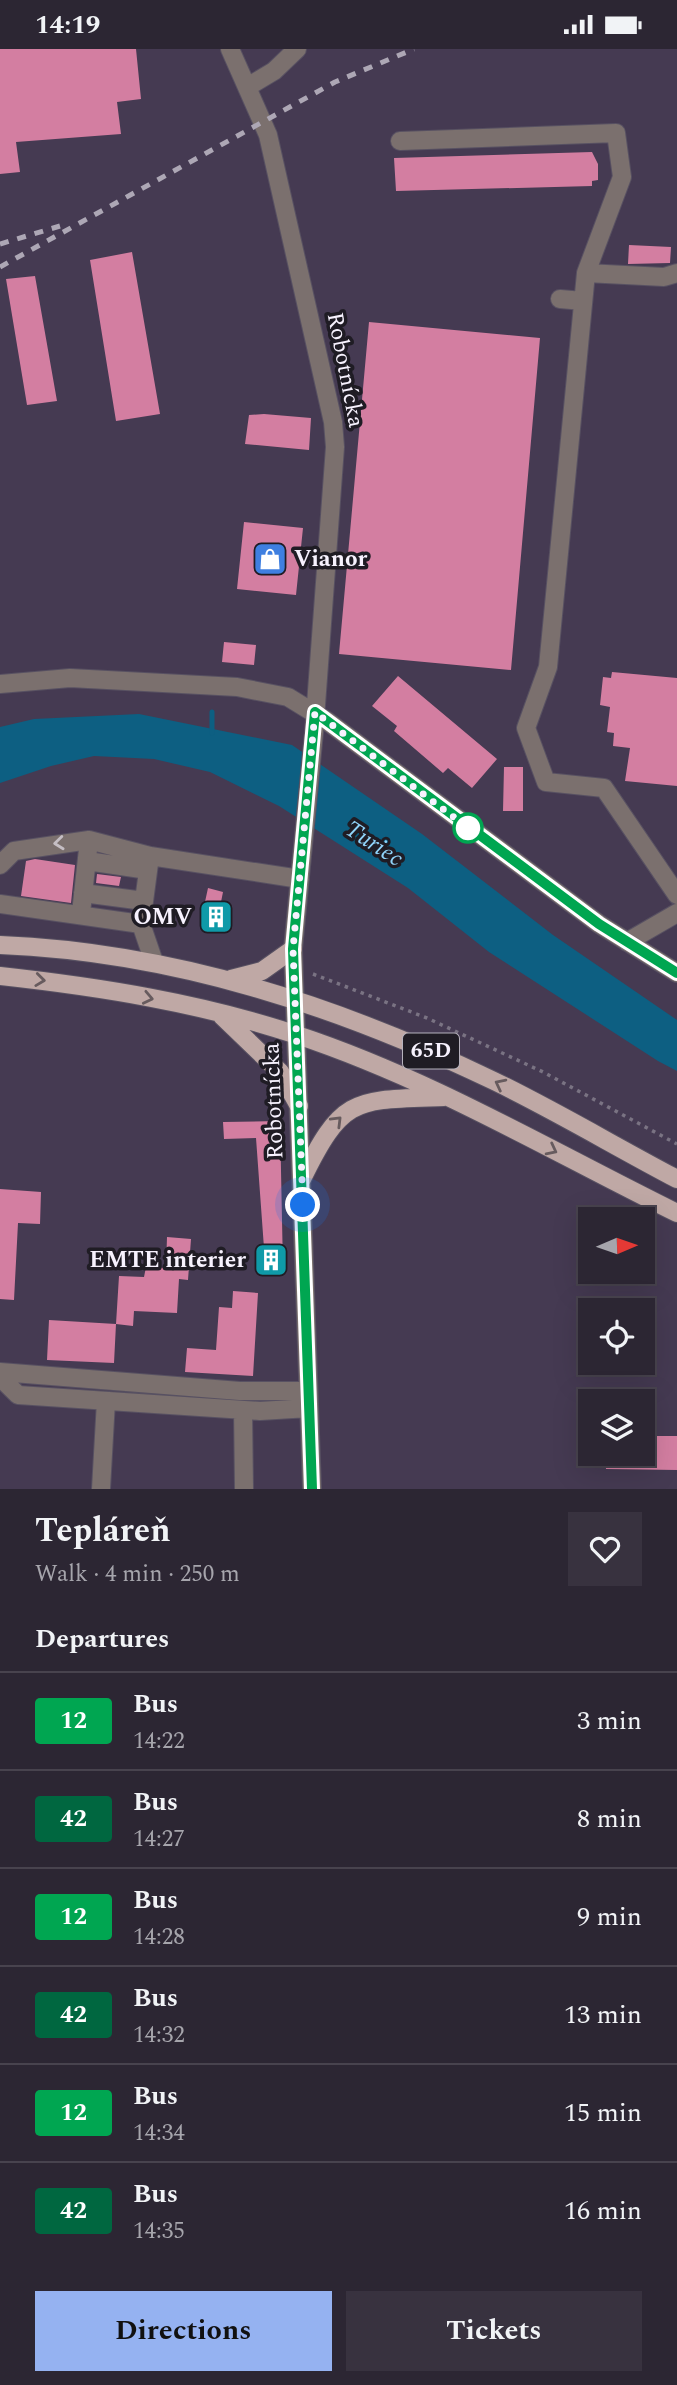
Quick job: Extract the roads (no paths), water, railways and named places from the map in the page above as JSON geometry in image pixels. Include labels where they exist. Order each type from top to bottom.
[{"type":"main road","name":"65D","points":[[0,945],[61,948],[154,961],[229,979],[295,1000],[373,1027],[496,1082],[677,1179]]},
{"type":"main road","points":[[229,979],[262,971],[293,949]]},
{"type":"main road","name":"65D","points":[[0,975],[81,985],[220,1014],[296,1035],[389,1070],[448,1097],[677,1213]]},
{"type":"main road","points":[[220,1014],[280,1072],[299,1106]]},
{"type":"main road","points":[[302,1179],[330,1126],[345,1113],[377,1100],[448,1097]]},
{"type":"street","name":"Robotnícka","points":[[230,49],[249,86],[268,135],[333,422],[335,447],[314,731],[293,949],[312,1489]]},
{"type":"street","points":[[249,86],[274,71],[297,49]]},
{"type":"street","points":[[400,141],[616,133],[622,177],[586,273],[548,667],[526,728],[546,782],[604,789],[677,895]]},
{"type":"street","points":[[586,273],[664,277],[677,273]]},
{"type":"street","points":[[560,299],[583,301]]},
{"type":"street","points":[[0,684],[71,678],[237,688],[288,697],[315,712],[627,942],[677,973]]},
{"type":"street","points":[[1,862],[14,851],[89,840]]},
{"type":"street","points":[[84,887],[89,840]]},
{"type":"street","points":[[89,840],[146,891],[154,961]]},
{"type":"street","points":[[0,904],[84,887],[146,891],[300,879]]},
{"type":"street","points":[[84,887],[146,891]]},
{"type":"street","points":[[627,942],[677,913]]},
{"type":"street","points":[[0,1372],[240,1391],[309,1400]]},
{"type":"street","points":[[0,1377],[18,1395],[243,1410],[309,1400]]},
{"type":"street","points":[[101,1489],[106,1401]]},
{"type":"street","points":[[243,1410],[244,1489]]},
{"type":"water","name":"Turiec","points":[[139,714],[292,745],[422,834],[553,935],[677,1020],[677,1071],[489,952],[408,888],[279,806],[210,772],[154,759],[94,756],[51,766],[0,783],[0,727],[34,719]]},
{"type":"waterway","points":[[212,712],[212,733]]},
{"type":"railway","points":[[0,267],[335,82],[414,49]]},
{"type":"railway","points":[[0,244],[60,226]]},
{"type":"place","name":"Vianor","points":[[270,559]]},
{"type":"place","name":"OMV","points":[[216,917]]},
{"type":"place","name":"EMTE interier","points":[[271,1260]]}]
